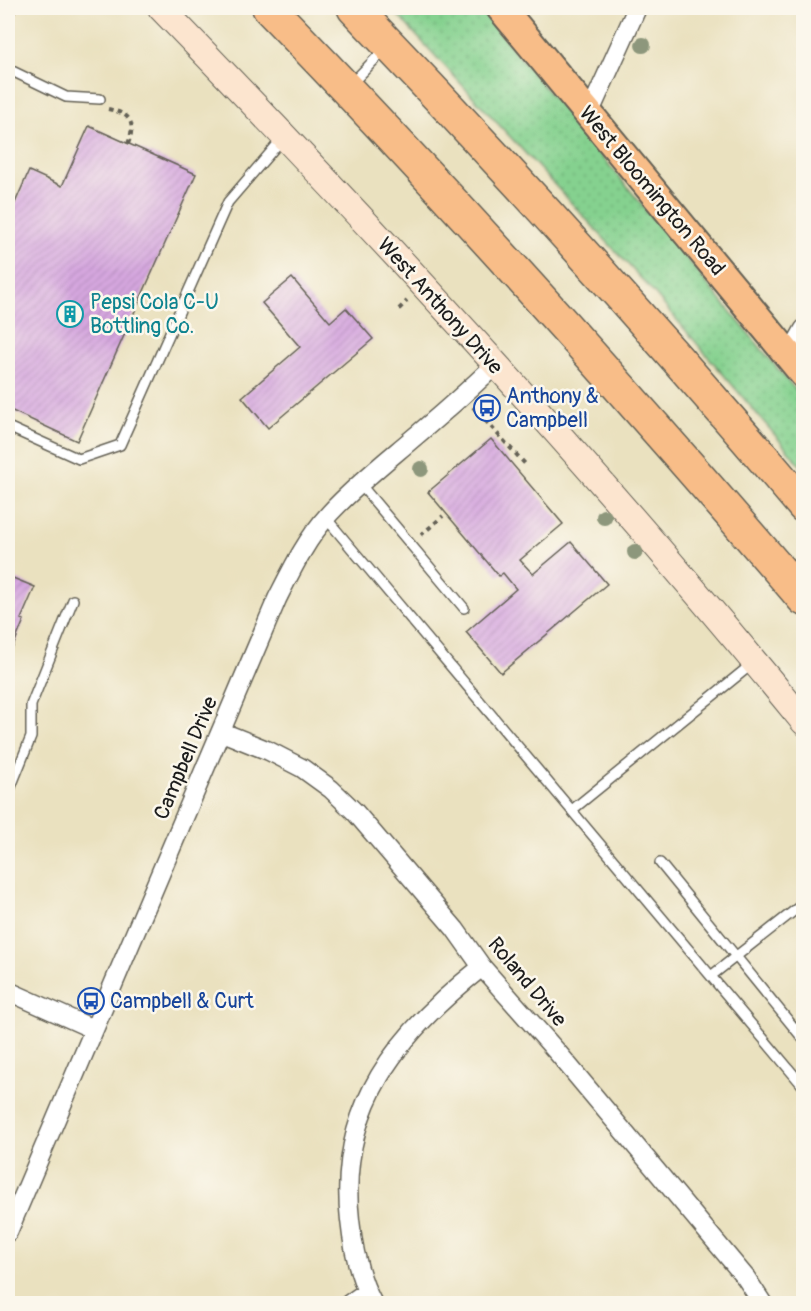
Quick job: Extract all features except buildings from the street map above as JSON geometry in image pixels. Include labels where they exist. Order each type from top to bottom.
[{"type":"highway","points":[[269,8],[347,88],[511,265],[675,448],[804,599]]},
{"type":"highway","points":[[354,8],[547,214],[724,412],[804,506]]},
{"type":"main road","name":"West Bloomington Road","points":[[501,8],[796,365]]},
{"type":"street","name":"West Anthony Drive","points":[[161,8],[285,136],[495,365],[804,722]]},
{"type":"street","points":[[589,114],[637,8]]},
{"type":"street","points":[[796,365],[804,329]]},
{"type":"street","name":"Campbell Drive","points":[[8,1232],[277,599],[306,545],[326,518],[360,484],[463,396],[495,365]]},
{"type":"street","name":"Roland Drive","points":[[222,732],[269,751],[302,768],[331,789],[355,812],[455,929],[482,967],[558,1053],[746,1278],[763,1304]]},
{"type":"street","points":[[349,1304],[369,1298],[352,1241],[348,1206],[348,1177],[353,1140],[360,1115],[373,1087],[393,1054],[425,1016],[452,990],[482,967]]},
{"type":"street","points":[[8,991],[93,1029]]},
{"type":"lane","points":[[8,16],[12,8]]},
{"type":"lane","points":[[347,88],[389,44]]},
{"type":"lane","points":[[8,69],[66,97],[100,99]]},
{"type":"lane","points":[[8,427],[79,459],[120,445],[228,202],[285,136]]},
{"type":"lane","points":[[360,484],[464,608]]},
{"type":"lane","points":[[326,518],[804,1087]]},
{"type":"lane","points":[[8,794],[31,737],[31,705],[73,600]]},
{"type":"lane","points":[[572,810],[754,662]]},
{"type":"lane","points":[[660,863],[804,1040]]},
{"type":"lane","points":[[711,976],[804,903]]},
{"type":"path","points":[[100,99],[106,109],[128,116],[133,126],[128,144]]},
{"type":"path","points":[[463,396],[526,465]]},
{"type":"path","points":[[410,544],[443,516]]},
{"type":"green space","points":[[391,8],[479,8],[803,399],[803,468],[647,285]]},
{"type":"place","name":"Pepsi Cola C-U Bottling Co.","points":[[70,314]]},
{"type":"place","name":"Anthony & Campbell","points":[[487,408]]},
{"type":"place","name":"Campbell & Curt","points":[[91,1001]]}]
